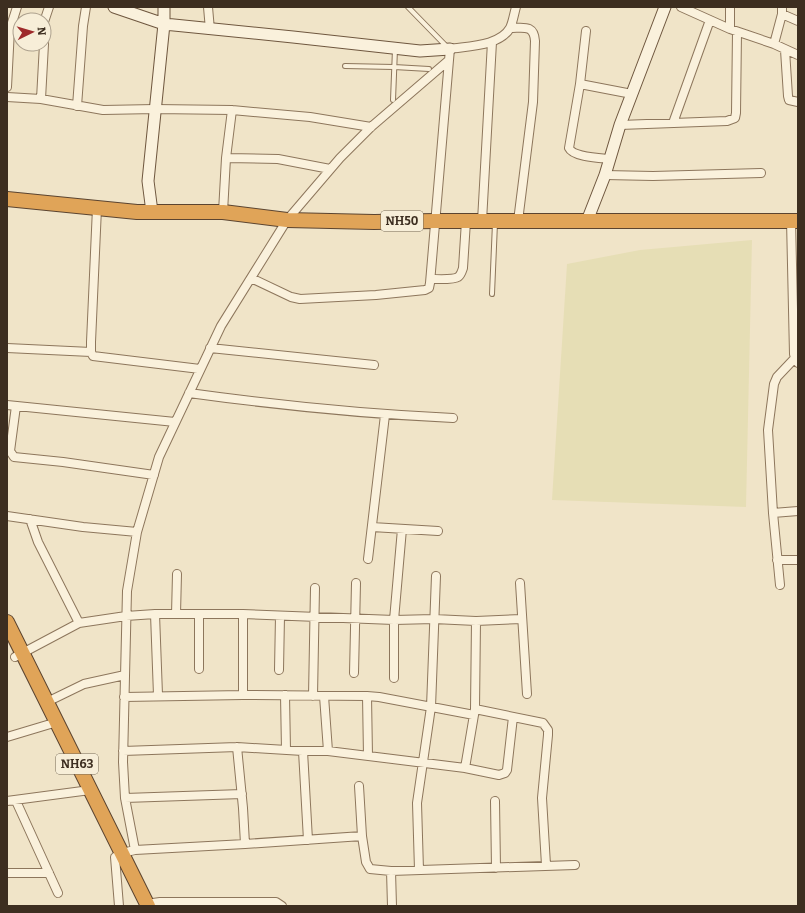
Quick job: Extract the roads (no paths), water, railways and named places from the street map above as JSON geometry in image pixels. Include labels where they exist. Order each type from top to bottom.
[{"type":"highway","name":"NH50","points":[[7,200],[152,212],[223,212],[287,220],[374,222],[795,221]]},
{"type":"highway","name":"NH63","points":[[7,622],[18,655],[86,791],[124,853],[148,906]]},
{"type":"highway","name":"NH63","points":[[7,642],[18,655],[47,702],[53,723]]},
{"type":"highway","name":"NH63","points":[[124,853],[138,906]]},
{"type":"street","points":[[7,87],[10,29],[17,7]]},
{"type":"street","points":[[77,106],[83,26],[86,7]]},
{"type":"street","points":[[114,7],[164,24],[210,30],[293,36],[449,55],[492,42],[500,38],[510,28],[516,7]]},
{"type":"street","points":[[152,212],[148,181],[164,24],[164,7]]},
{"type":"street","points":[[208,7],[210,30]]},
{"type":"street","points":[[587,222],[605,175],[620,125],[665,7]]},
{"type":"street","points":[[682,7],[734,30],[774,44],[798,55]]},
{"type":"street","points":[[620,125],[727,121],[735,118],[734,30],[730,7]]},
{"type":"street","points":[[774,44],[782,10],[798,21]]},
{"type":"street","points":[[673,123],[710,20]]},
{"type":"street","points":[[510,28],[530,29],[533,31],[535,40],[533,102],[518,221]]},
{"type":"street","points":[[586,30],[570,151],[575,154],[610,159]]},
{"type":"street","points":[[489,221],[492,42]]},
{"type":"street","points":[[785,50],[788,96],[789,100],[798,102]]},
{"type":"street","points":[[41,99],[44,52]]},
{"type":"street","points":[[119,906],[124,853],[125,798],[123,751],[128,584],[137,532],[154,475],[158,456],[221,326],[287,220],[340,158],[449,55]]},
{"type":"street","points":[[250,278],[291,297],[307,299],[376,295],[425,290],[429,288],[436,221],[449,55]]},
{"type":"street","points":[[580,84],[632,94]]},
{"type":"street","points":[[7,97],[41,99],[103,110],[232,110],[310,118],[372,127]]},
{"type":"street","points":[[223,212],[226,158],[232,110]]},
{"type":"street","points":[[226,158],[278,159],[330,169]]},
{"type":"street","points":[[605,175],[653,176],[761,173]]},
{"type":"street","points":[[90,352],[97,208]]},
{"type":"street","points":[[431,279],[454,278],[458,277],[461,273],[463,268],[466,221]]},
{"type":"street","points":[[780,585],[773,513],[768,430],[772,393],[777,377],[796,361],[792,293],[795,221]]},
{"type":"street","points":[[7,348],[90,352],[93,356],[100,358],[200,369]]},
{"type":"street","points":[[210,348],[374,365]]},
{"type":"street","points":[[189,393],[258,403],[385,415],[453,418]]},
{"type":"street","points":[[7,405],[175,422]]},
{"type":"street","points":[[16,406],[10,452],[14,457],[63,462],[154,475]]},
{"type":"street","points":[[368,559],[385,415]]},
{"type":"street","points":[[773,513],[798,511]]},
{"type":"street","points":[[7,516],[83,527],[137,532]]},
{"type":"street","points":[[30,519],[38,542],[78,624]]},
{"type":"street","points":[[372,527],[438,531]]},
{"type":"street","points":[[394,678],[394,620],[402,529]]},
{"type":"street","points":[[777,560],[798,560]]},
{"type":"street","points":[[176,614],[178,574]]},
{"type":"street","points":[[419,870],[417,803],[431,707],[436,576]]},
{"type":"street","points":[[354,672],[354,618],[356,583]]},
{"type":"street","points":[[520,583],[527,694]]},
{"type":"street","points":[[313,696],[315,588]]},
{"type":"street","points":[[18,655],[78,624],[126,616],[155,614],[243,614],[394,620],[434,619],[476,621],[522,619]]},
{"type":"street","points":[[155,614],[158,695]]},
{"type":"street","points":[[243,614],[243,694]]},
{"type":"street","points":[[198,669],[199,615]]},
{"type":"street","points":[[279,670],[280,616]]},
{"type":"street","points":[[465,768],[474,712],[476,621]]},
{"type":"street","points":[[47,702],[84,684],[125,674]]},
{"type":"street","points":[[124,697],[243,694],[285,696],[367,696],[543,723],[548,730],[542,798],[546,865]]},
{"type":"street","points":[[285,696],[286,750]]},
{"type":"street","points":[[324,696],[328,751]]},
{"type":"street","points":[[367,696],[368,756]]},
{"type":"street","points":[[123,751],[237,747],[328,751],[423,762],[499,774],[505,773],[507,770],[513,718]]},
{"type":"street","points":[[7,737],[53,723]]},
{"type":"street","points":[[237,747],[245,844]]},
{"type":"street","points":[[303,751],[308,840]]},
{"type":"street","points":[[359,786],[362,836],[366,862],[370,869],[391,872],[575,865]]},
{"type":"street","points":[[7,801],[86,791]]},
{"type":"street","points":[[125,798],[242,794]]},
{"type":"street","points":[[495,800],[496,868]]},
{"type":"street","points":[[16,801],[58,893]]},
{"type":"street","points":[[124,853],[362,836]]},
{"type":"street","points":[[391,872],[392,906]]},
{"type":"street","points":[[7,873],[49,873]]},
{"type":"street","points":[[148,906],[153,903],[160,902],[276,902],[282,906]]},
{"type":"lane","points":[[408,7],[449,55]]},
{"type":"lane","points":[[393,100],[395,48]]},
{"type":"lane","points":[[345,66],[429,69]]},
{"type":"lane","points":[[489,221],[492,294]]}]
